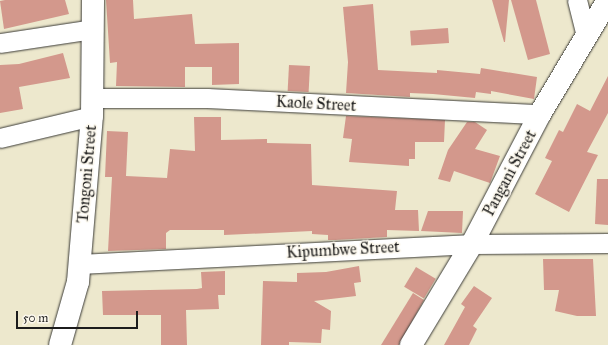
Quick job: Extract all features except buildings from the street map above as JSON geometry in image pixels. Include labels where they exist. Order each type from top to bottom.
[{"type":"street","name":"Tongoni Street","points":[[60,345],[78,282],[92,107],[93,0]]},
{"type":"street","points":[[577,0],[586,36]]},
{"type":"street","name":"Pangani Street","points":[[411,345],[472,244],[540,114],[608,0]]},
{"type":"street","points":[[0,42],[93,29]]},
{"type":"street","name":"Kaole Street","points":[[0,138],[92,107],[207,98],[540,114]]},
{"type":"street","name":"Kipumbwe Street","points":[[79,264],[472,244],[608,243]]}]
